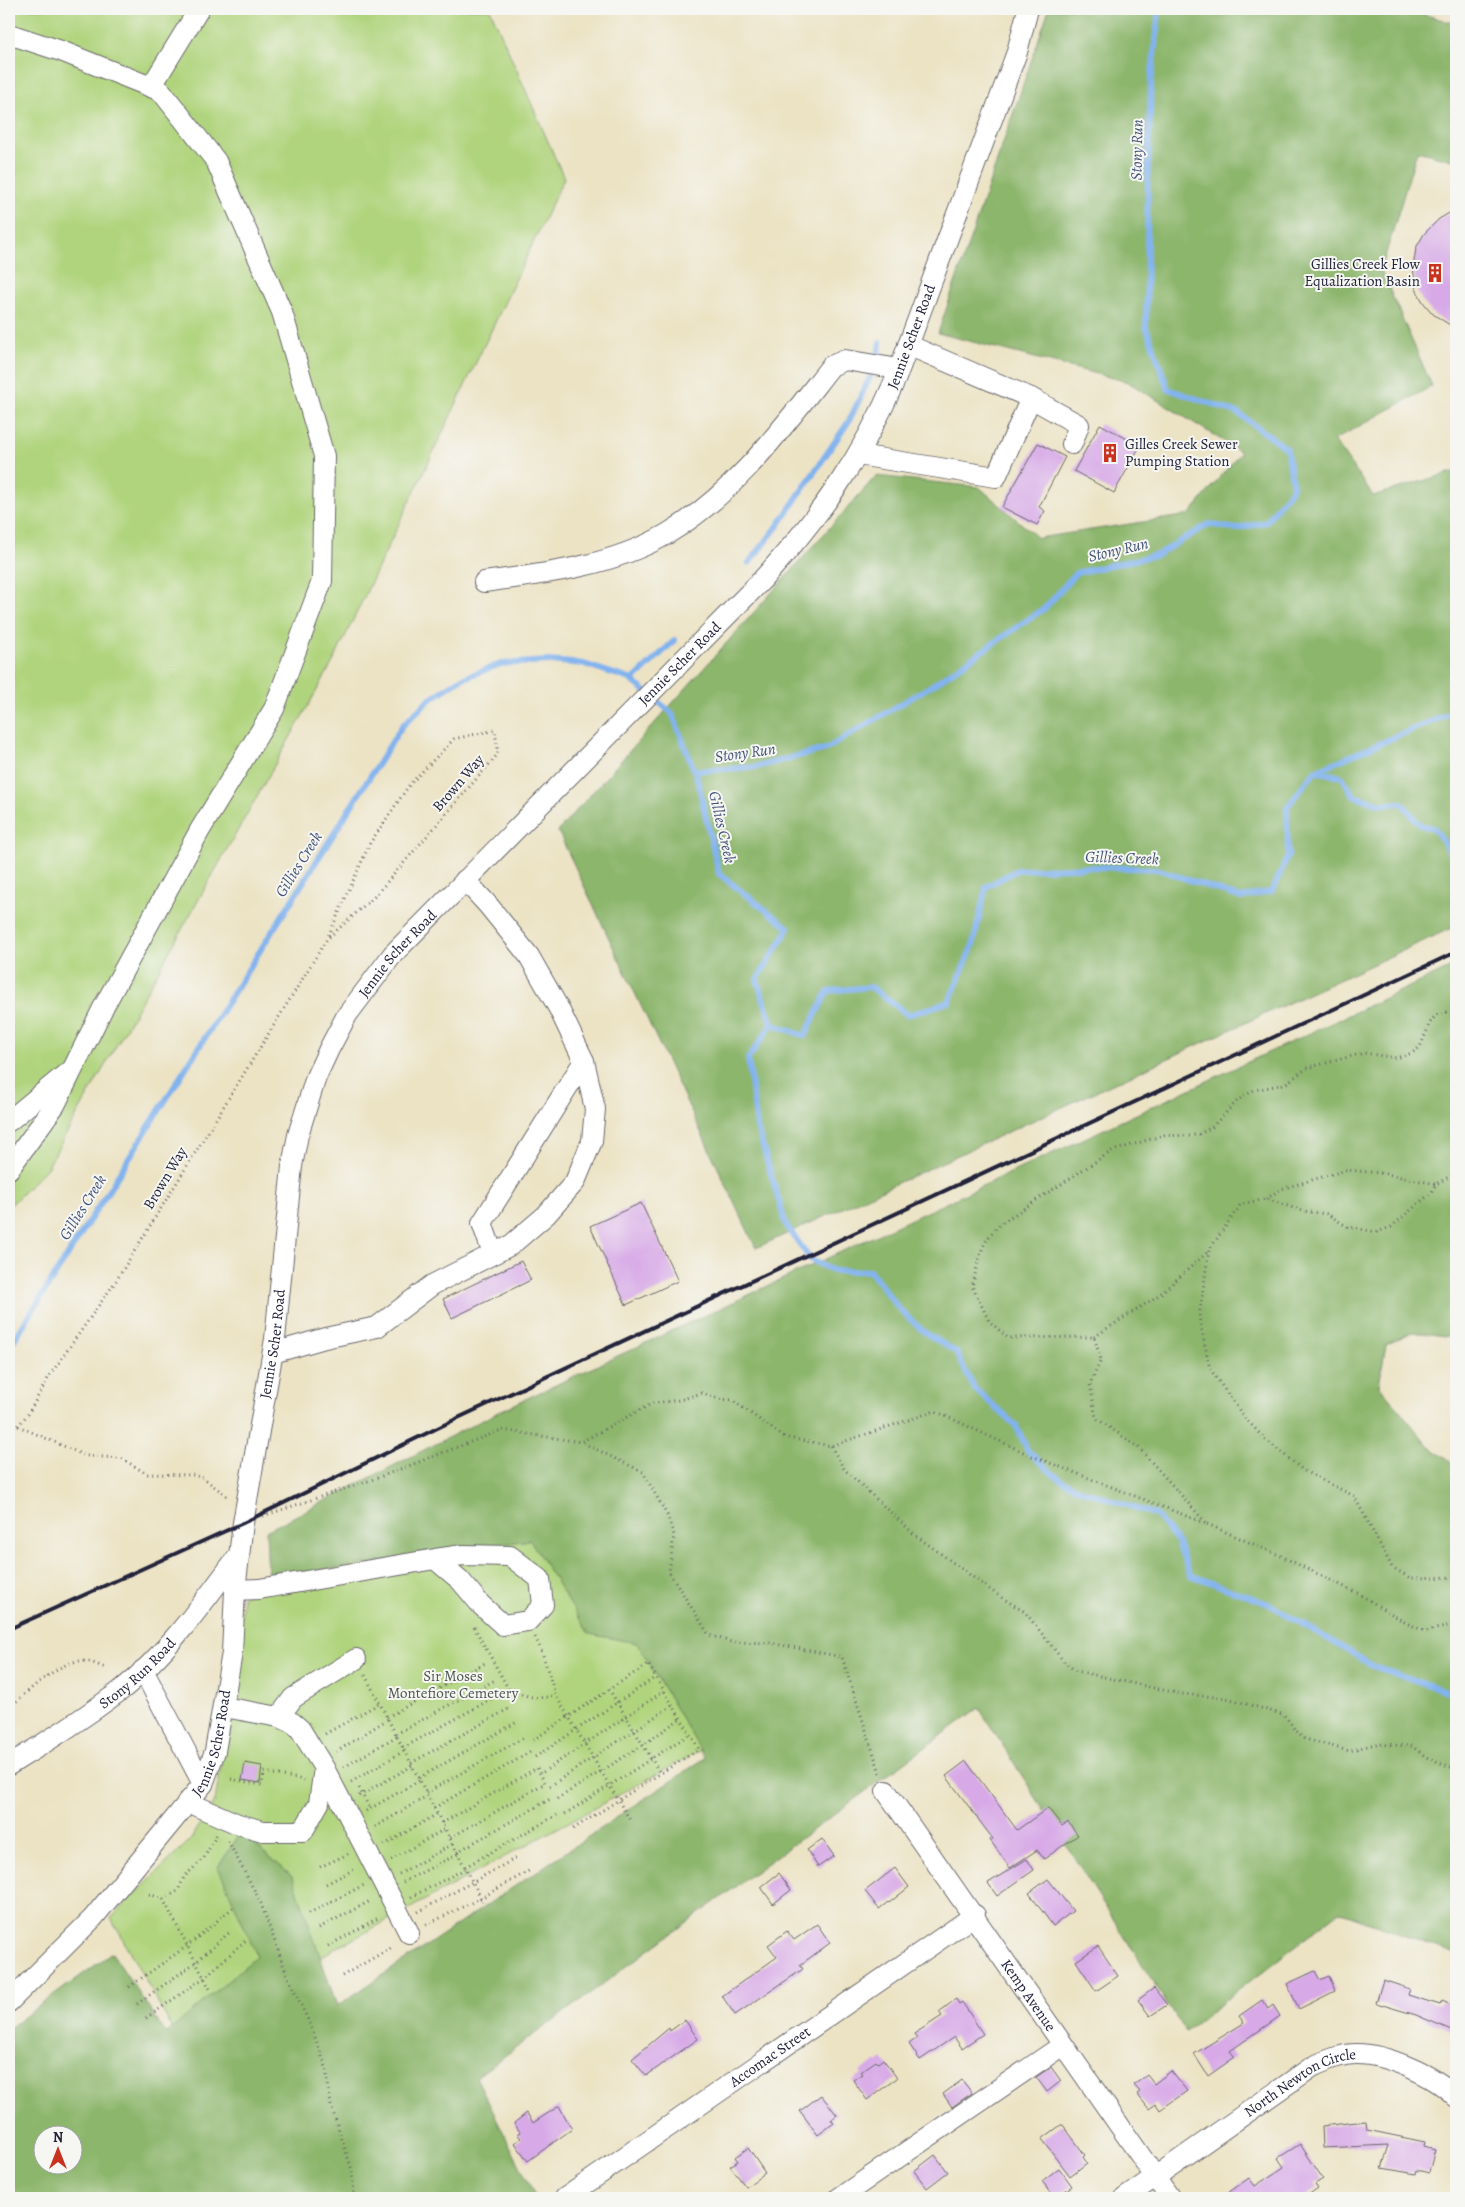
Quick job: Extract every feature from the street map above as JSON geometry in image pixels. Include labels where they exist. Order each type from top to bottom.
[{"type":"street","points":[[151,87],[199,9]]},
{"type":"street","name":"Jennie Scher Road","points":[[9,2002],[93,1918],[202,1784],[215,1751],[232,1653],[238,1556],[273,1353],[292,1166],[302,1120],[316,1077],[343,1024],[366,988],[394,954],[690,654],[801,538],[858,456],[879,418],[899,369],[1017,52],[1028,9]]},
{"type":"street","points":[[9,34],[61,51],[161,91],[216,161],[282,312],[324,456],[322,581],[274,709],[200,830],[103,1008],[55,1105],[9,1169]]},
{"type":"street","points":[[908,345],[1031,398],[1079,426],[1072,444]]},
{"type":"street","points":[[484,582],[562,572],[620,555],[666,535],[692,517],[722,492],[768,446],[832,366],[845,360],[899,369]]},
{"type":"street","points":[[858,456],[996,477],[1031,398]]},
{"type":"street","points":[[273,1353],[325,1338],[377,1327],[432,1285],[511,1245],[546,1215],[575,1182],[592,1141],[595,1109],[584,1061],[558,1007],[529,956],[465,880]]},
{"type":"street","points":[[493,1254],[482,1223],[584,1061]]},
{"type":"street","points":[[9,1121],[73,1068]]},
{"type":"street","points":[[235,1590],[259,1589],[435,1559],[462,1555],[510,1556],[540,1579],[543,1605],[528,1622],[503,1625],[481,1605],[460,1580],[435,1559]]},
{"type":"street","name":"Stony Run Road","points":[[9,1764],[41,1745],[121,1690],[143,1670],[194,1616],[238,1556]]},
{"type":"street","points":[[279,1717],[293,1698],[356,1659]]},
{"type":"street","points":[[143,1670],[202,1784]]},
{"type":"street","points":[[224,1706],[279,1717],[293,1723],[300,1729],[365,1849]]},
{"type":"street","name":"Kemp Avenue","points":[[886,1791],[975,1915],[1170,2198]]},
{"type":"street","points":[[187,1802],[238,1824],[264,1832],[303,1831],[319,1803],[365,1849]]},
{"type":"street","name":"Accomac Street","points":[[565,2198],[975,1915]]},
{"type":"street","points":[[839,2198],[1063,2045]]},
{"type":"street","name":"North Newton Circle","points":[[1125,2198],[1312,2067],[1334,2057],[1356,2054],[1369,2055],[1395,2062],[1431,2078],[1456,2097]]},
{"type":"path","name":"Brown Way","points":[[18,1426],[28,1414],[50,1375],[116,1281],[327,938],[370,843],[410,784],[454,739],[494,730],[498,754],[374,896],[327,938]]},
{"type":"path","points":[[1436,1184],[1381,1173],[1346,1170],[1281,1188],[1266,1199],[1241,1204],[1209,1250],[1159,1295],[1094,1337],[1008,1338],[988,1321],[972,1286],[982,1246],[989,1233],[1112,1151],[1164,1135],[1190,1136],[1199,1134],[1212,1126],[1238,1100],[1254,1090],[1285,1084],[1306,1068],[1364,1053],[1396,1058],[1412,1053],[1420,1047],[1430,1023],[1436,1015],[1444,1012],[1456,1013]]},
{"type":"path","points":[[1266,1199],[1303,1211],[1326,1214],[1348,1227],[1377,1232],[1391,1227],[1410,1213],[1432,1192],[1436,1184],[1456,1173]]},
{"type":"path","points":[[1209,1250],[1199,1317],[1210,1368],[1244,1417],[1265,1439],[1304,1471],[1354,1496],[1392,1567],[1410,1578],[1456,1577]]},
{"type":"path","points":[[1094,1337],[1101,1360],[1090,1384],[1096,1418],[1138,1447],[1207,1524]]},
{"type":"path","points":[[581,1442],[653,1402],[680,1400],[702,1393],[732,1400],[784,1437],[831,1446],[935,1411],[1032,1456],[1207,1524],[1281,1556],[1350,1590],[1406,1623],[1425,1631],[1456,1625]]},
{"type":"path","points":[[9,1430],[18,1426],[86,1456],[121,1458],[147,1474],[194,1475],[203,1478],[244,1516],[377,1478],[502,1430],[581,1442],[643,1472],[667,1515],[674,1535],[669,1572],[709,1635],[731,1642],[771,1643],[842,1657],[886,1791]]},
{"type":"path","points":[[831,1446],[844,1469],[915,1535],[999,1596],[1025,1612],[1066,1663],[1076,1671],[1182,1694],[1227,1698],[1284,1715],[1302,1738],[1349,1751],[1375,1744],[1412,1746],[1426,1757],[1456,1769]]},
{"type":"path","points":[[528,1622],[542,1652],[555,1694],[630,1820]]},
{"type":"path","points":[[482,1642],[509,1690],[532,1697],[548,1698],[555,1694]]},
{"type":"path","points":[[356,1659],[483,1902]]},
{"type":"path","points":[[9,1708],[37,1684],[68,1664],[80,1661],[108,1669]]},
{"type":"path","points":[[388,1718],[485,1663]]},
{"type":"path","points":[[533,1740],[648,1664],[699,1749],[573,1829]]},
{"type":"path","points":[[535,1757],[656,1676]]},
{"type":"path","points":[[365,1849],[396,1735],[495,1680]]},
{"type":"path","points":[[609,1689],[660,1774]]},
{"type":"path","points":[[543,1772],[664,1691]]},
{"type":"path","points":[[328,1946],[404,1750],[502,1693]]},
{"type":"path","points":[[309,1743],[380,1703]]},
{"type":"path","points":[[550,1786],[673,1705]]},
{"type":"path","points":[[319,1928],[412,1764],[510,1708]]},
{"type":"path","points":[[342,1976],[406,1939],[365,1849],[388,1718]]},
{"type":"path","points":[[557,1799],[643,1745],[681,1718]]},
{"type":"path","points":[[309,1913],[365,1849],[419,1779],[517,1722]]},
{"type":"path","points":[[565,1814],[690,1734]]},
{"type":"path","points":[[326,1884],[427,1794],[525,1737]]},
{"type":"path","points":[[434,1808],[532,1751]]},
{"type":"path","points":[[442,1823],[537,1768],[545,1783],[450,1838]]},
{"type":"path","points":[[231,1779],[262,1785],[264,1772],[365,1849],[481,1898]]},
{"type":"path","points":[[365,1849],[457,1853],[552,1798]]},
{"type":"path","points":[[320,1867],[365,1849],[437,1814]]},
{"type":"path","points":[[365,1849],[465,1868],[557,1815]]},
{"type":"path","points":[[365,1849],[445,1829]]},
{"type":"path","points":[[226,1836],[260,1901],[287,1975],[310,2024],[326,2067],[332,2106],[352,2170],[354,2198]]},
{"type":"path","points":[[365,1849],[453,1844]]},
{"type":"path","points":[[163,1899],[178,1890],[184,1877],[210,1849]]},
{"type":"path","points":[[365,1849],[473,1883],[518,1857]]},
{"type":"path","points":[[481,1898],[532,1869]]},
{"type":"path","points":[[150,1894],[163,1899],[211,1991]]},
{"type":"path","points":[[129,1988],[187,1946],[234,1906]]},
{"type":"path","points":[[137,2004],[196,1962],[231,1931]]},
{"type":"path","points":[[146,2018],[204,1978],[247,1939]]},
{"type":"green space","points":[[9,9],[490,9],[564,178],[334,660],[47,1168],[9,1207]]},
{"type":"green space","points":[[1049,9],[1406,9],[1456,24],[1456,161],[1417,151],[1381,270],[1432,386],[1334,440],[1373,496],[1456,471],[1456,926],[756,1248],[558,831],[876,476],[979,487],[1038,538],[1189,515],[1241,452],[1128,382],[938,333]]},
{"type":"green space","points":[[1456,965],[1456,1334],[1455,1337],[1412,1332],[1386,1345],[1379,1385],[1428,1445],[1456,1466],[1456,1954],[1339,1912],[1185,2032],[979,1708],[476,2077],[536,2198],[9,2198],[9,2028],[112,1953],[166,2034],[257,1956],[218,1867],[241,1832],[293,1877],[337,2006],[705,1758],[637,1643],[589,1634],[530,1540],[268,1578],[266,1531],[504,1409]]},
{"type":"green space","name":"Sir Moses Montefiore Cemetery","points":[[552,1430],[722,1739],[176,2035],[111,1918],[191,1839],[215,1801],[231,1708],[243,1597]]},
{"type":"building","name":"Gillies Creek Flow Equalization Basin","points":[[1456,209],[1456,329],[1433,314],[1423,302],[1416,289],[1413,268],[1416,248],[1424,234],[1439,219]]},
{"type":"building","name":"Gilles Creek Sewer Pumping Station","points":[[1100,424],[1140,446],[1114,493],[1074,471]]},
{"type":"building","points":[[1038,443],[1065,457],[1039,507],[1045,511],[1037,525],[1002,507]]},
{"type":"building","points":[[641,1203],[678,1281],[626,1305],[590,1226]]},
{"type":"building","points":[[521,1261],[531,1280],[452,1318],[443,1299]]},
{"type":"building","points":[[966,1761],[1017,1830],[1048,1808],[1062,1826],[1068,1822],[1078,1835],[1044,1859],[1037,1850],[1010,1868],[990,1840],[993,1839],[946,1776]]},
{"type":"building","points":[[245,1763],[262,1766],[260,1783],[242,1780]]},
{"type":"building","points":[[822,1839],[834,1856],[818,1867],[807,1850]]},
{"type":"building","points":[[1027,1859],[1034,1870],[997,1896],[988,1883]]},
{"type":"building","points":[[895,1868],[909,1887],[879,1909],[865,1891]]},
{"type":"building","points":[[779,1873],[791,1890],[773,1904],[761,1887]]},
{"type":"building","points":[[1048,1879],[1073,1911],[1053,1926],[1029,1893]]},
{"type":"building","points":[[817,1924],[830,1943],[800,1965],[803,1969],[735,2015],[722,1996],[777,1957],[768,1945],[787,1931],[794,1940]]},
{"type":"building","points":[[1098,1946],[1118,1976],[1096,1991],[1076,1961]]},
{"type":"building","points":[[1315,1971],[1320,1980],[1329,1976],[1335,1991],[1299,2009],[1287,1984]]},
{"type":"building","points":[[1383,1980],[1410,1989],[1408,1995],[1440,2005],[1442,2001],[1456,2007],[1456,2032],[1416,2015],[1376,2003]]},
{"type":"building","points":[[1154,1988],[1167,2005],[1150,2016],[1138,2000]]},
{"type":"building","points":[[956,1999],[959,2004],[962,2002],[983,2034],[962,2048],[954,2037],[920,2060],[909,2044],[917,2038],[914,2034],[942,2016],[939,2012]]},
{"type":"building","points":[[1262,2000],[1268,2009],[1273,2005],[1280,2016],[1230,2051],[1235,2057],[1208,2076],[1194,2054],[1244,2023],[1239,2016]]},
{"type":"building","points":[[685,2020],[698,2039],[646,2076],[632,2059],[669,2028],[670,2031]]},
{"type":"building","points":[[883,2059],[897,2078],[867,2100],[853,2080],[862,2074],[860,2072],[876,2061],[878,2063]]},
{"type":"building","points":[[1051,2067],[1061,2081],[1047,2092],[1036,2077]]},
{"type":"building","points":[[1171,2071],[1187,2091],[1160,2110],[1156,2104],[1149,2109],[1137,2094],[1140,2092],[1134,2085],[1147,2075],[1154,2084]]},
{"type":"building","points":[[962,2080],[972,2093],[952,2107],[943,2094]]},
{"type":"building","points":[[821,2095],[837,2115],[831,2120],[834,2123],[818,2135],[800,2111]]},
{"type":"building","points":[[559,2106],[572,2129],[528,2161],[515,2143],[521,2138],[517,2134],[520,2132],[514,2123],[527,2113],[533,2123]]},
{"type":"building","points":[[1366,2121],[1367,2130],[1425,2142],[1424,2146],[1435,2149],[1429,2173],[1417,2170],[1416,2174],[1382,2168],[1389,2145],[1323,2148],[1322,2126]]},
{"type":"building","points":[[1063,2125],[1085,2155],[1083,2157],[1087,2163],[1070,2176],[1042,2139]]},
{"type":"building","points":[[1300,2144],[1323,2179],[1315,2184],[1318,2188],[1304,2198],[1221,2198],[1249,2178],[1255,2186],[1284,2167],[1278,2158]]},
{"type":"building","points":[[748,2148],[765,2173],[746,2187],[730,2166],[738,2161],[735,2157]]},
{"type":"building","points":[[935,2155],[948,2172],[927,2188],[914,2171]]},
{"type":"building","points":[[1059,2168],[1072,2186],[1055,2198],[1042,2181]]},
{"type":"waterway","name":"Stony Run","points":[[695,771],[756,767],[826,749],[934,684],[1045,608],[1076,573],[1157,555],[1209,524],[1235,529],[1266,522],[1293,487],[1287,449],[1238,413],[1168,389],[1146,327],[1151,84],[1159,9]]},
{"type":"waterway","points":[[878,356],[880,343]]},
{"type":"waterway","points":[[749,563],[777,527],[849,421],[870,377]]},
{"type":"waterway","points":[[632,681],[675,640]]},
{"type":"waterway","name":"Gillies Creek","points":[[9,1348],[402,726],[429,700],[461,679],[501,664],[548,661],[584,664],[630,679],[672,713],[697,778],[719,874],[789,928],[757,980],[772,1024],[805,1036],[828,991],[871,987],[908,1015],[949,1002],[973,945],[986,887],[1017,870],[1096,867],[1157,869],[1241,898],[1272,891],[1288,856],[1287,807],[1315,771],[1456,711]]},
{"type":"waterway","points":[[1316,771],[1342,777],[1354,796],[1381,804],[1402,803],[1420,825],[1434,828],[1456,864]]},
{"type":"waterway","points":[[772,1024],[748,1059],[757,1127],[786,1225],[811,1260],[834,1271],[870,1271],[900,1310],[924,1332],[956,1352],[974,1388],[1016,1426],[1028,1451],[1054,1475],[1076,1488],[1156,1515],[1178,1543],[1190,1575],[1269,1604],[1375,1667],[1456,1694]]},
{"type":"railway","points":[[9,1629],[243,1523],[458,1418],[1456,952]]},
{"type":"place","name":"Gillies Creek Flow Equalization Basin","points":[[1435,273]]},
{"type":"place","name":"Gilles Creek Sewer Pumping Station","points":[[1110,453]]}]
